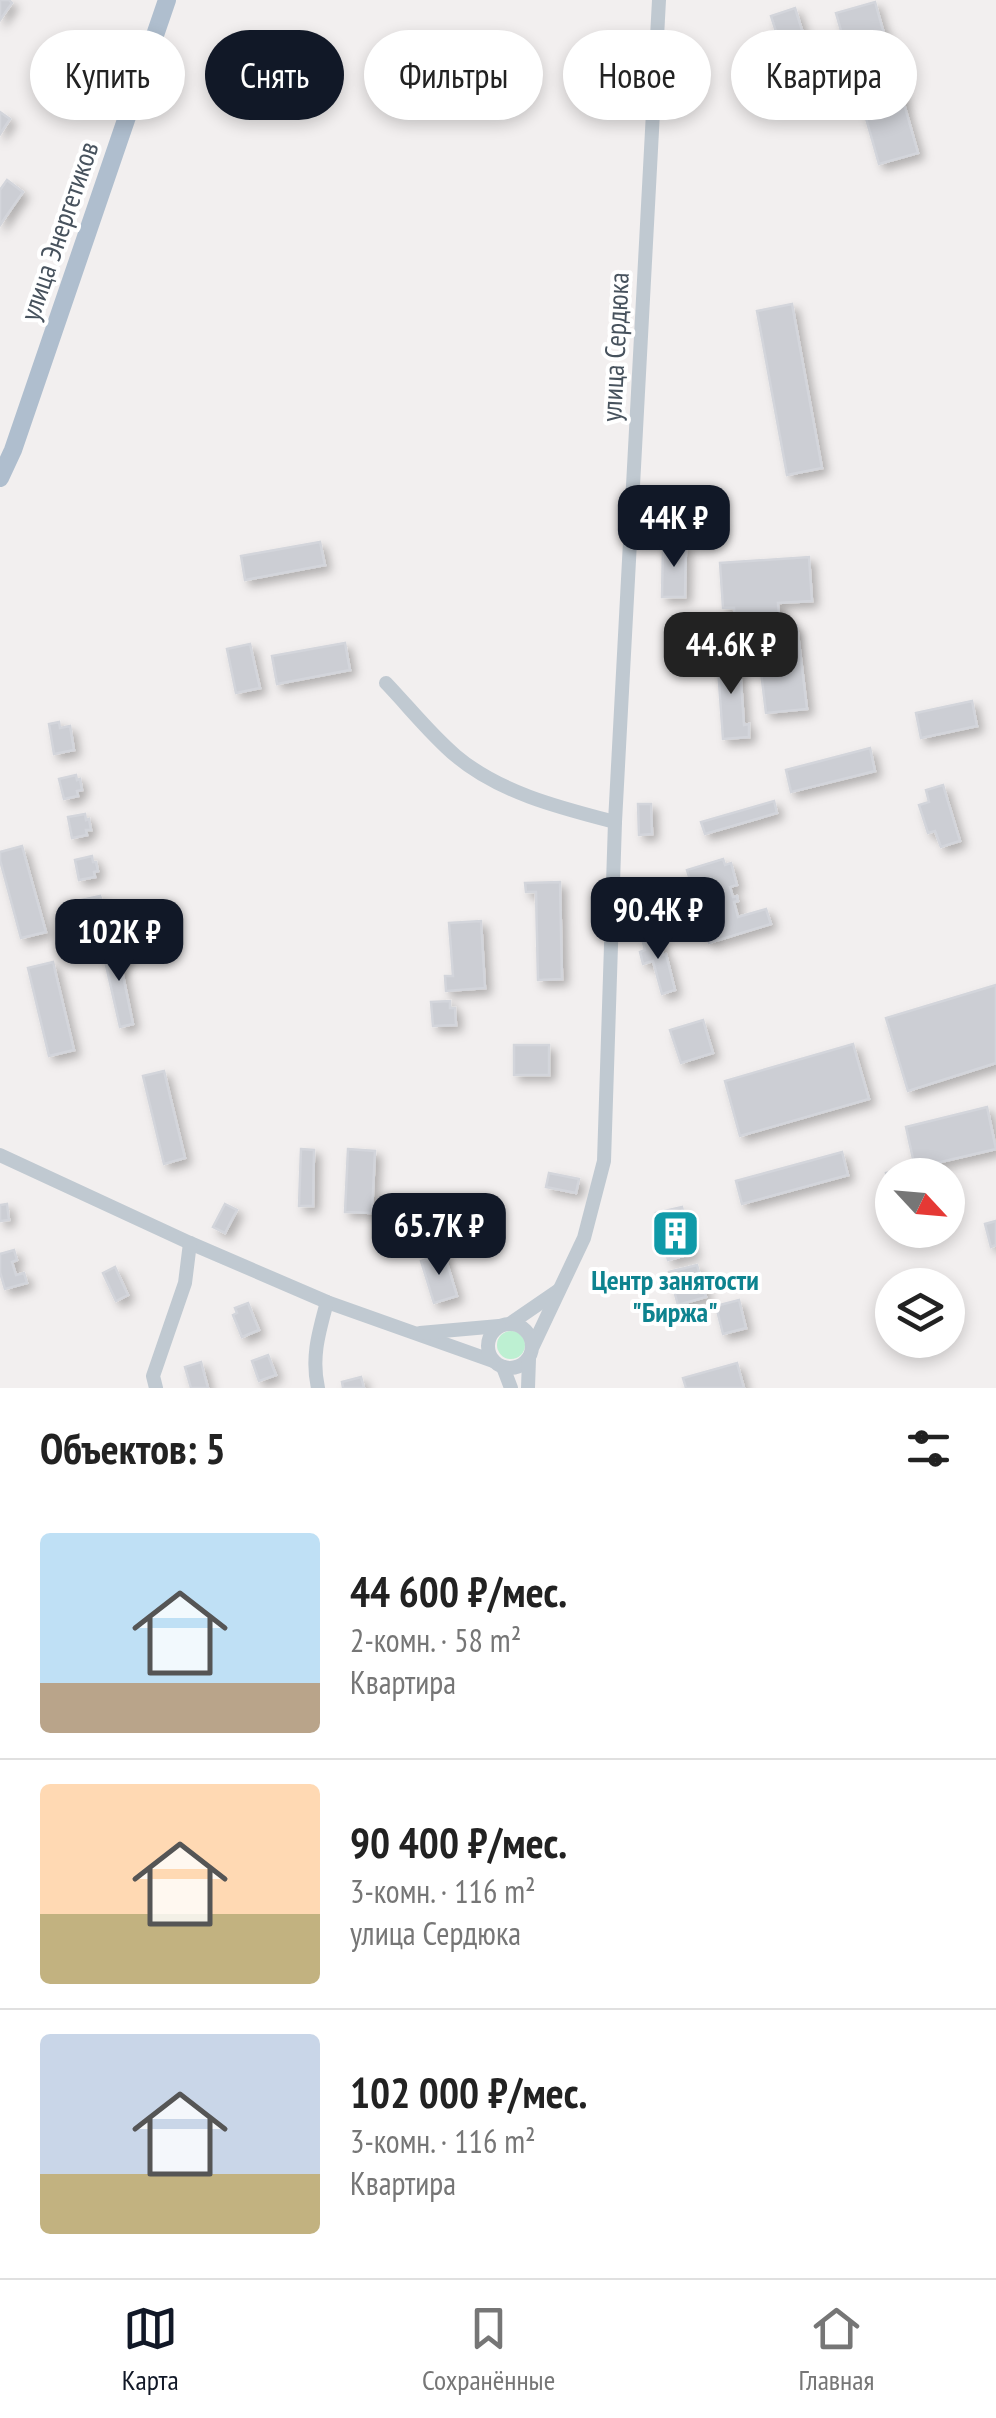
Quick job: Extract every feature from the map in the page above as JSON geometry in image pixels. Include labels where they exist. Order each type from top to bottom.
[{"type":"main road","name":"улица Энергетиков","points":[[0,478],[13,450],[167,0]]},
{"type":"street","name":"улица Сердюка","points":[[531,1352],[584,1238],[604,1162],[615,822],[658,0]]},
{"type":"street","points":[[386,683],[458,757],[500,783],[538,801],[615,822]]},
{"type":"street","points":[[0,1155],[190,1244],[327,1302],[498,1364],[517,1367],[531,1352]]},
{"type":"street","points":[[156,1388],[153,1376],[185,1283],[190,1244]]},
{"type":"street","points":[[511,1388],[490,1355],[488,1342],[494,1330],[560,1289]]},
{"type":"street","points":[[318,1388],[315,1349],[327,1302]]},
{"type":"street","points":[[414,1333],[505,1325],[524,1328],[532,1339],[528,1388]]},
{"type":"green space","points":[[511,1331],[521,1335],[525,1345],[521,1355],[511,1359],[501,1355],[497,1345],[501,1335]]},
{"type":"building","points":[[0,0],[12,3],[0,20]]},
{"type":"building","points":[[875,2],[883,30],[841,30],[836,13]]},
{"type":"building","points":[[795,8],[802,30],[776,30],[771,16]]},
{"type":"building","points":[[0,112],[10,119],[0,134]]},
{"type":"building","points":[[866,120],[909,120],[918,153],[879,164]]},
{"type":"building","points":[[7,180],[23,192],[0,225],[0,190]]},
{"type":"building","points":[[792,304],[822,468],[787,475],[757,311]]},
{"type":"building","points":[[704,495],[718,496],[718,537],[701,535]]},
{"type":"building","points":[[642,519],[659,519],[660,537],[642,537]]},
{"type":"building","points":[[320,542],[325,565],[245,580],[241,556]]},
{"type":"building","points":[[663,543],[686,544],[685,597],[662,597]]},
{"type":"building","points":[[809,557],[812,601],[778,603],[779,617],[735,620],[734,608],[723,608],[720,563]]},
{"type":"building","points":[[797,626],[807,709],[766,713],[756,631]]},
{"type":"building","points":[[345,643],[350,670],[277,684],[272,656]]},
{"type":"building","points":[[250,644],[260,688],[236,693],[227,649]]},
{"type":"building","points":[[739,653],[744,725],[749,724],[749,737],[723,739],[717,654]]},
{"type":"building","points":[[972,701],[977,726],[921,738],[916,713]]},
{"type":"building","points":[[59,722],[60,728],[70,726],[74,750],[54,754],[49,724]]},
{"type":"building","points":[[870,748],[875,771],[791,792],[786,770]]},
{"type":"building","points":[[76,775],[82,790],[77,791],[78,796],[64,799],[59,779]]},
{"type":"building","points":[[943,785],[960,841],[941,847],[935,831],[928,833],[919,805],[929,802],[926,790]]},
{"type":"building","points":[[774,801],[777,813],[705,834],[701,822]]},
{"type":"building","points":[[638,804],[651,804],[652,834],[639,835]]},
{"type":"building","points":[[85,814],[91,830],[86,830],[87,835],[72,838],[68,817]]},
{"type":"building","points":[[22,846],[46,932],[21,938],[0,852]]},
{"type":"building","points":[[92,856],[98,871],[94,872],[95,877],[79,880],[75,860]]},
{"type":"building","points":[[723,859],[725,865],[731,863],[737,885],[730,887],[733,897],[737,896],[738,901],[734,902],[738,917],[766,909],[771,924],[709,943],[687,870]]},
{"type":"building","points":[[560,882],[562,979],[538,980],[536,892],[526,892],[525,883]]},
{"type":"building","points":[[100,896],[106,912],[101,913],[102,917],[87,920],[82,900]]},
{"type":"building","points":[[481,921],[485,988],[446,991],[445,976],[453,976],[449,923]]},
{"type":"building","points":[[653,931],[657,946],[661,945],[663,955],[666,954],[675,990],[662,994],[653,961],[643,964],[640,952],[645,950],[641,935]]},
{"type":"building","points":[[127,947],[129,958],[120,961],[133,1024],[120,1027],[103,952]]},
{"type":"building","points":[[53,962],[74,1050],[49,1056],[28,968]]},
{"type":"building","points":[[996,985],[996,1063],[908,1091],[886,1018]]},
{"type":"building","points":[[450,1001],[450,1008],[455,1008],[456,1025],[433,1026],[431,1002]]},
{"type":"building","points":[[703,1020],[713,1053],[681,1063],[670,1030]]},
{"type":"building","points":[[853,1044],[869,1099],[740,1136],[725,1081]]},
{"type":"building","points":[[514,1045],[549,1045],[549,1075],[514,1075]]},
{"type":"building","points":[[164,1071],[185,1158],[164,1164],[143,1076]]},
{"type":"building","points":[[987,1107],[996,1149],[958,1158],[913,1158],[906,1127]]},
{"type":"building","points":[[301,1149],[314,1150],[313,1206],[299,1206]]},
{"type":"building","points":[[348,1149],[375,1151],[372,1213],[345,1212]]},
{"type":"building","points":[[842,1152],[848,1175],[742,1204],[736,1181]]},
{"type":"building","points":[[549,1173],[579,1179],[576,1193],[546,1187]]},
{"type":"building","points":[[7,1204],[9,1220],[0,1221],[0,1205]]},
{"type":"building","points":[[225,1204],[237,1210],[225,1233],[213,1227]]},
{"type":"building","name":"Центр занятости \"Биржа\"","points":[[682,1207],[694,1253],[668,1260],[656,1213]]},
{"type":"building","points":[[996,1221],[996,1245],[991,1247],[985,1224]]},
{"type":"building","points":[[14,1250],[16,1275],[24,1273],[27,1283],[5,1289],[0,1254]]},
{"type":"building","points":[[444,1253],[457,1296],[434,1303],[421,1261]]},
{"type":"building","points":[[697,1265],[706,1297],[678,1305],[669,1272]]},
{"type":"building","points":[[115,1267],[128,1295],[116,1301],[103,1273]]},
{"type":"building","points":[[739,1300],[746,1328],[723,1334],[716,1306]]},
{"type":"building","points":[[248,1303],[259,1330],[242,1337],[233,1315],[237,1313],[235,1308]]},
{"type":"building","points":[[268,1355],[276,1375],[259,1381],[252,1361]]},
{"type":"building","points":[[201,1362],[208,1388],[191,1388],[185,1367]]},
{"type":"building","points":[[737,1363],[744,1388],[686,1388],[683,1378]]},
{"type":"building","points":[[361,1377],[364,1388],[343,1388],[342,1382]]},
{"type":"place","name":"Центр занятости \"Биржа\"","points":[[675,1233]]}]
